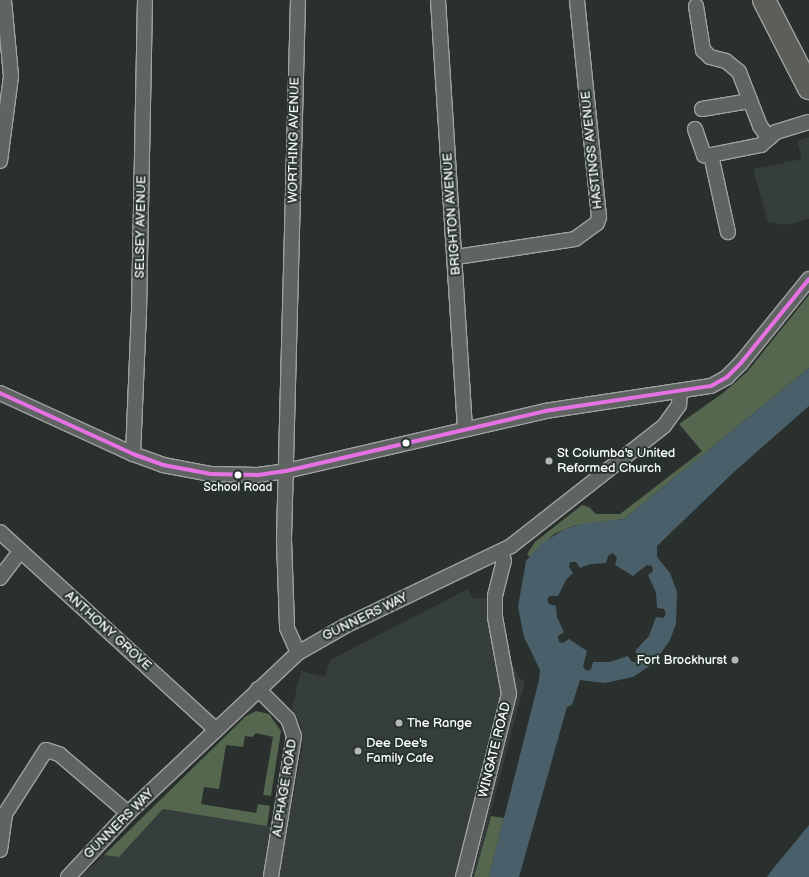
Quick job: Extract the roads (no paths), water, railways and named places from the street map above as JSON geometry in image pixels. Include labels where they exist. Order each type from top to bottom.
[{"type":"main road","points":[[764,0],[809,88]]},
{"type":"street","points":[[0,161],[11,76],[4,0]]},
{"type":"street","name":"SELSEY AVENUE","points":[[133,454],[140,312],[146,0]]},
{"type":"street","name":"WORTHING AVENUE","points":[[286,471],[298,0]]},
{"type":"street","name":"BRIGHTON AVENUE","points":[[438,0],[456,258],[465,428]]},
{"type":"street","name":"HASTINGS AVENUE","points":[[456,258],[575,239],[597,223],[599,217],[577,0]]},
{"type":"street","points":[[696,6],[703,50],[710,57],[726,61],[735,68],[760,126],[769,138]]},
{"type":"street","points":[[702,109],[750,101]]},
{"type":"street","points":[[695,129],[704,155],[711,155],[761,145],[776,132],[809,122]]},
{"type":"street","points":[[711,155],[728,232]]},
{"type":"street","points":[[0,393],[133,454],[163,465],[211,474],[258,474],[286,471],[465,428],[545,411],[680,392],[711,386],[727,377],[758,343],[809,279]]},
{"type":"street","name":"GUNNERS WAY","points":[[68,877],[128,814],[258,689],[298,653],[345,626],[501,552],[664,426],[678,405],[680,392]]},
{"type":"street","points":[[286,471],[284,576],[287,628],[298,653]]},
{"type":"street","name":"ANTHONY GROVE","points":[[0,532],[216,730]]},
{"type":"street","points":[[0,578],[20,551]]},
{"type":"street","name":"WINGATE ROAD","points":[[463,877],[509,694],[495,617],[495,596],[504,561],[501,552]]},
{"type":"street","name":"ALPHAGE ROAD","points":[[258,689],[288,718],[294,736],[271,877]]},
{"type":"street","points":[[0,850],[5,814],[46,750],[59,754],[128,814]]},
{"type":"water","points":[[809,368],[809,406],[735,471],[657,546],[657,557],[670,573],[677,592],[676,624],[670,640],[654,663],[633,677],[605,683],[580,680],[572,705],[567,707],[519,877],[489,877],[539,680],[540,670],[524,637],[518,607],[526,561],[542,543],[565,529],[582,524],[624,519]],"holes":[[[613,553],[617,558],[615,565],[633,576],[647,565],[652,566],[653,571],[648,575],[656,593],[657,608],[664,609],[666,614],[663,618],[656,617],[649,636],[635,651],[639,658],[637,662],[632,662],[628,656],[610,662],[593,662],[591,669],[587,671],[583,667],[587,651],[569,639],[563,643],[559,642],[558,636],[564,632],[557,617],[556,606],[549,604],[547,599],[550,596],[558,596],[566,580],[573,573],[569,567],[570,562],[576,562],[580,568],[591,564],[606,563],[608,556]]]},
{"type":"water","points":[[809,825],[809,877],[767,877],[772,870]]},
{"type":"place","name":"St Columba's United Reformed Church","points":[[549,461]]},
{"type":"place","name":"School Road","points":[[238,475]]},
{"type":"place","name":"Fort Brockhurst","points":[[735,660]]},
{"type":"place","name":"The Range","points":[[399,723]]},
{"type":"place","name":"Dee Dee's Family Cafe","points":[[358,751]]}]
